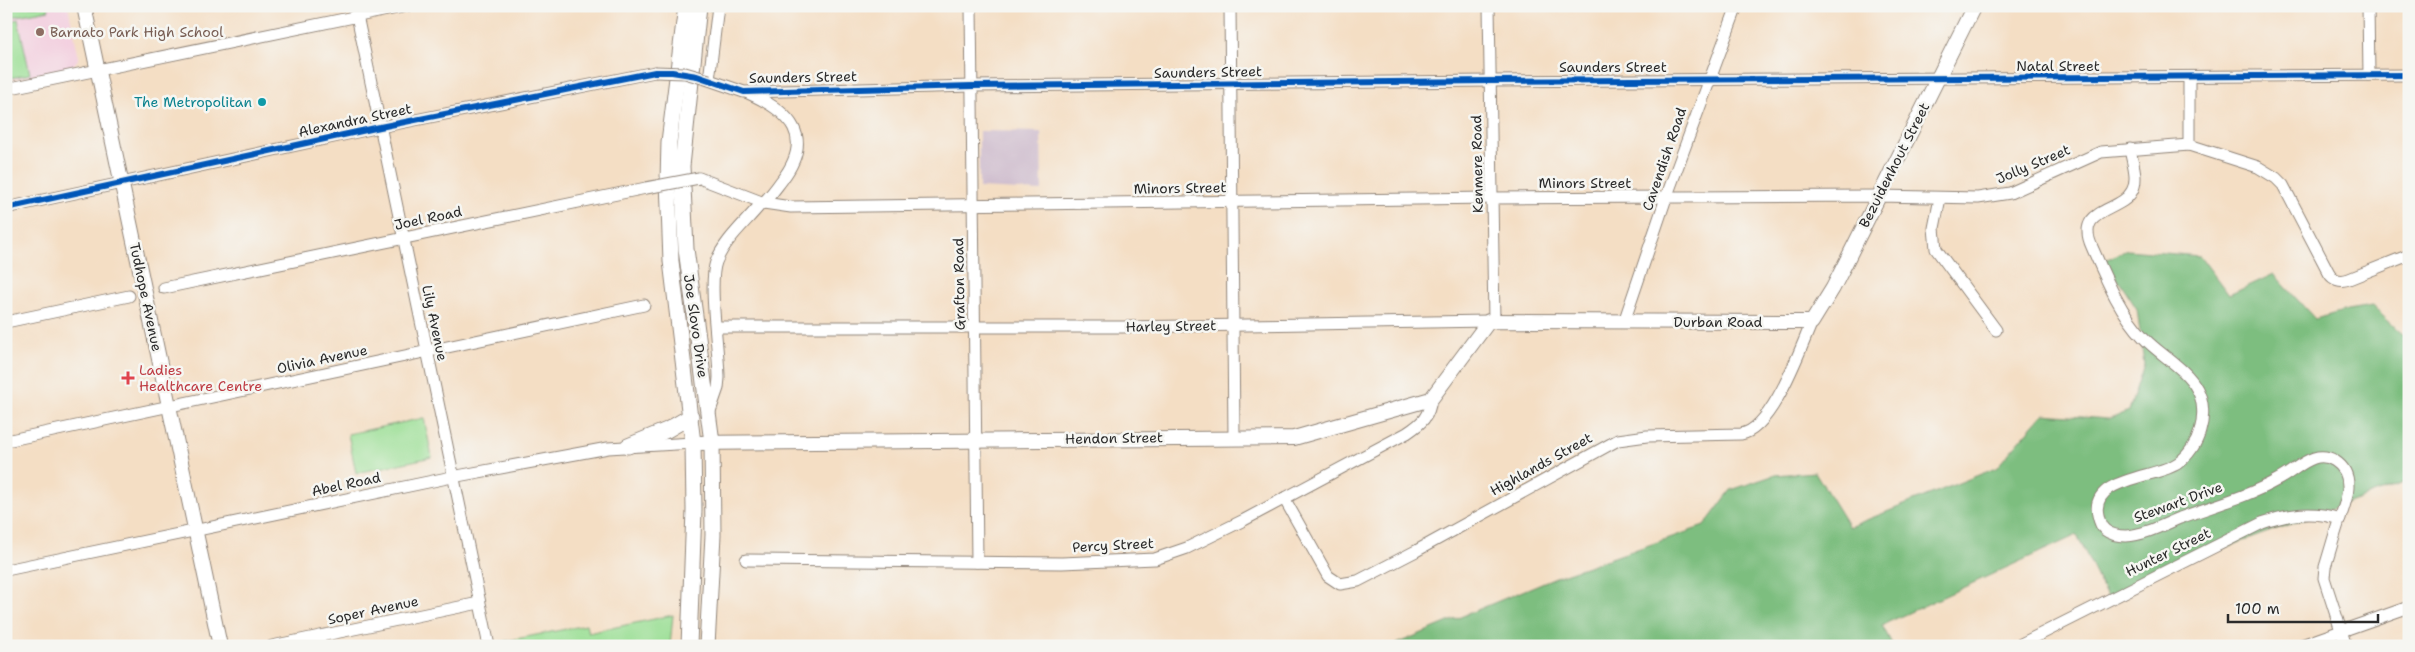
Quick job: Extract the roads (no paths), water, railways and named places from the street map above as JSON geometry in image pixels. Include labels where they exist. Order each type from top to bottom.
[{"type":"main road","name":"Joe Slovo Drive","points":[[686,6],[669,142],[668,197],[676,306],[694,442],[694,510],[689,639]]},
{"type":"main road","name":"Joe Slovo Drive","points":[[699,6],[683,142],[683,186],[686,249],[712,442],[713,535],[707,646]]},
{"type":"main road","points":[[628,446],[667,430],[691,416]]},
{"type":"main road","points":[[710,596],[717,625],[718,646]]},
{"type":"main road","points":[[683,646],[689,639]]},
{"type":"street","name":"Tudhope Avenue","points":[[84,6],[220,646]]},
{"type":"street","points":[[6,89],[356,11],[407,6]]},
{"type":"street","points":[[709,80],[718,6]]},
{"type":"street","name":"Grafton Road","points":[[972,6],[977,562]]},
{"type":"street","points":[[1230,6],[1235,325],[1234,437]]},
{"type":"street","name":"Kenmere Road","points":[[1489,6],[1492,198],[1491,321]]},
{"type":"street","name":"Cavendish Road","points":[[1624,322],[1708,80],[1737,6]]},
{"type":"street","name":"Bezuidenhout Street","points":[[1812,322],[1833,288],[1974,6]]},
{"type":"street","points":[[2368,6],[2369,75]]},
{"type":"street","name":"Lily Avenue","points":[[356,11],[488,646]]},
{"type":"street","name":"Alexandra Street","points":[[6,208],[380,127],[655,72],[685,73],[709,80]]},
{"type":"street","name":"Natal Street","points":[[1708,80],[1823,77],[1937,79],[2409,74]]},
{"type":"street","points":[[2189,77],[2189,145]]},
{"type":"street","name":"Saunders Street","points":[[709,80],[744,92],[972,86],[1708,80]]},
{"type":"street","points":[[709,416],[718,388],[719,378],[714,283],[717,261],[761,203],[788,157],[791,142],[785,125],[755,96],[744,92]]},
{"type":"street","name":"Jolly Street","points":[[1666,198],[1879,196],[1978,198],[2010,193],[2101,152],[2189,145],[2258,167],[2276,178],[2283,185],[2329,273],[2334,278],[2345,281],[2409,255]]},
{"type":"street","name":"Stewart Drive","points":[[2130,149],[2135,179],[2133,189],[2124,200],[2095,216],[2090,225],[2090,244],[2124,313],[2142,336],[2188,377],[2197,389],[2202,402],[2203,417],[2196,443],[2177,464],[2115,484],[2105,491],[2099,500],[2096,510],[2101,525],[2104,530],[2114,535],[2139,533],[2257,490],[2284,477],[2312,458],[2323,457],[2338,463],[2347,479],[2347,500],[2340,519]]},
{"type":"street","name":"Minors Street","points":[[699,178],[761,203],[791,208],[1492,198],[1666,198]]},
{"type":"street","name":"Joel Road","points":[[164,288],[699,178]]},
{"type":"street","points":[[1940,198],[1934,228],[1936,249],[1996,330]]},
{"type":"street","points":[[6,322],[128,296]]},
{"type":"street","name":"Olivia Avenue","points":[[6,441],[644,305]]},
{"type":"street","points":[[1431,399],[1491,321]]},
{"type":"street","name":"Harley Street","points":[[717,327],[1235,325],[1491,321],[1624,322]]},
{"type":"street","name":"Durban Road","points":[[1624,322],[1812,322]]},
{"type":"street","name":"Highlands Street","points":[[1284,498],[1328,576],[1340,584],[1358,581],[1618,440],[1647,436],[1741,434],[1752,431],[1766,416],[1776,399],[1812,322]]},
{"type":"street","name":"Hendon Street","points":[[694,442],[1294,438],[1431,399]]},
{"type":"street","name":"Percy Street","points":[[746,560],[1062,563],[1155,559],[1187,548],[1407,433],[1424,421],[1428,415],[1431,399]]},
{"type":"street","name":"Abel Road","points":[[6,570],[452,477],[628,446],[694,442]]},
{"type":"street","name":"Hunter Street","points":[[2016,646],[2262,523],[2290,515],[2311,513],[2340,519]]},
{"type":"street","points":[[2340,519],[2325,567],[2324,578],[2342,628],[2346,646]]},
{"type":"street","name":"Soper Avenue","points":[[272,646],[479,603]]},
{"type":"street","points":[[2299,646],[2342,628],[2409,606]]},
{"type":"place","name":"Barnato Park High School","points":[[40,32]]},
{"type":"place","name":"The Metropolitan","points":[[262,102]]},
{"type":"place","name":"Ladies Healthcare Centre","points":[[128,378]]}]
